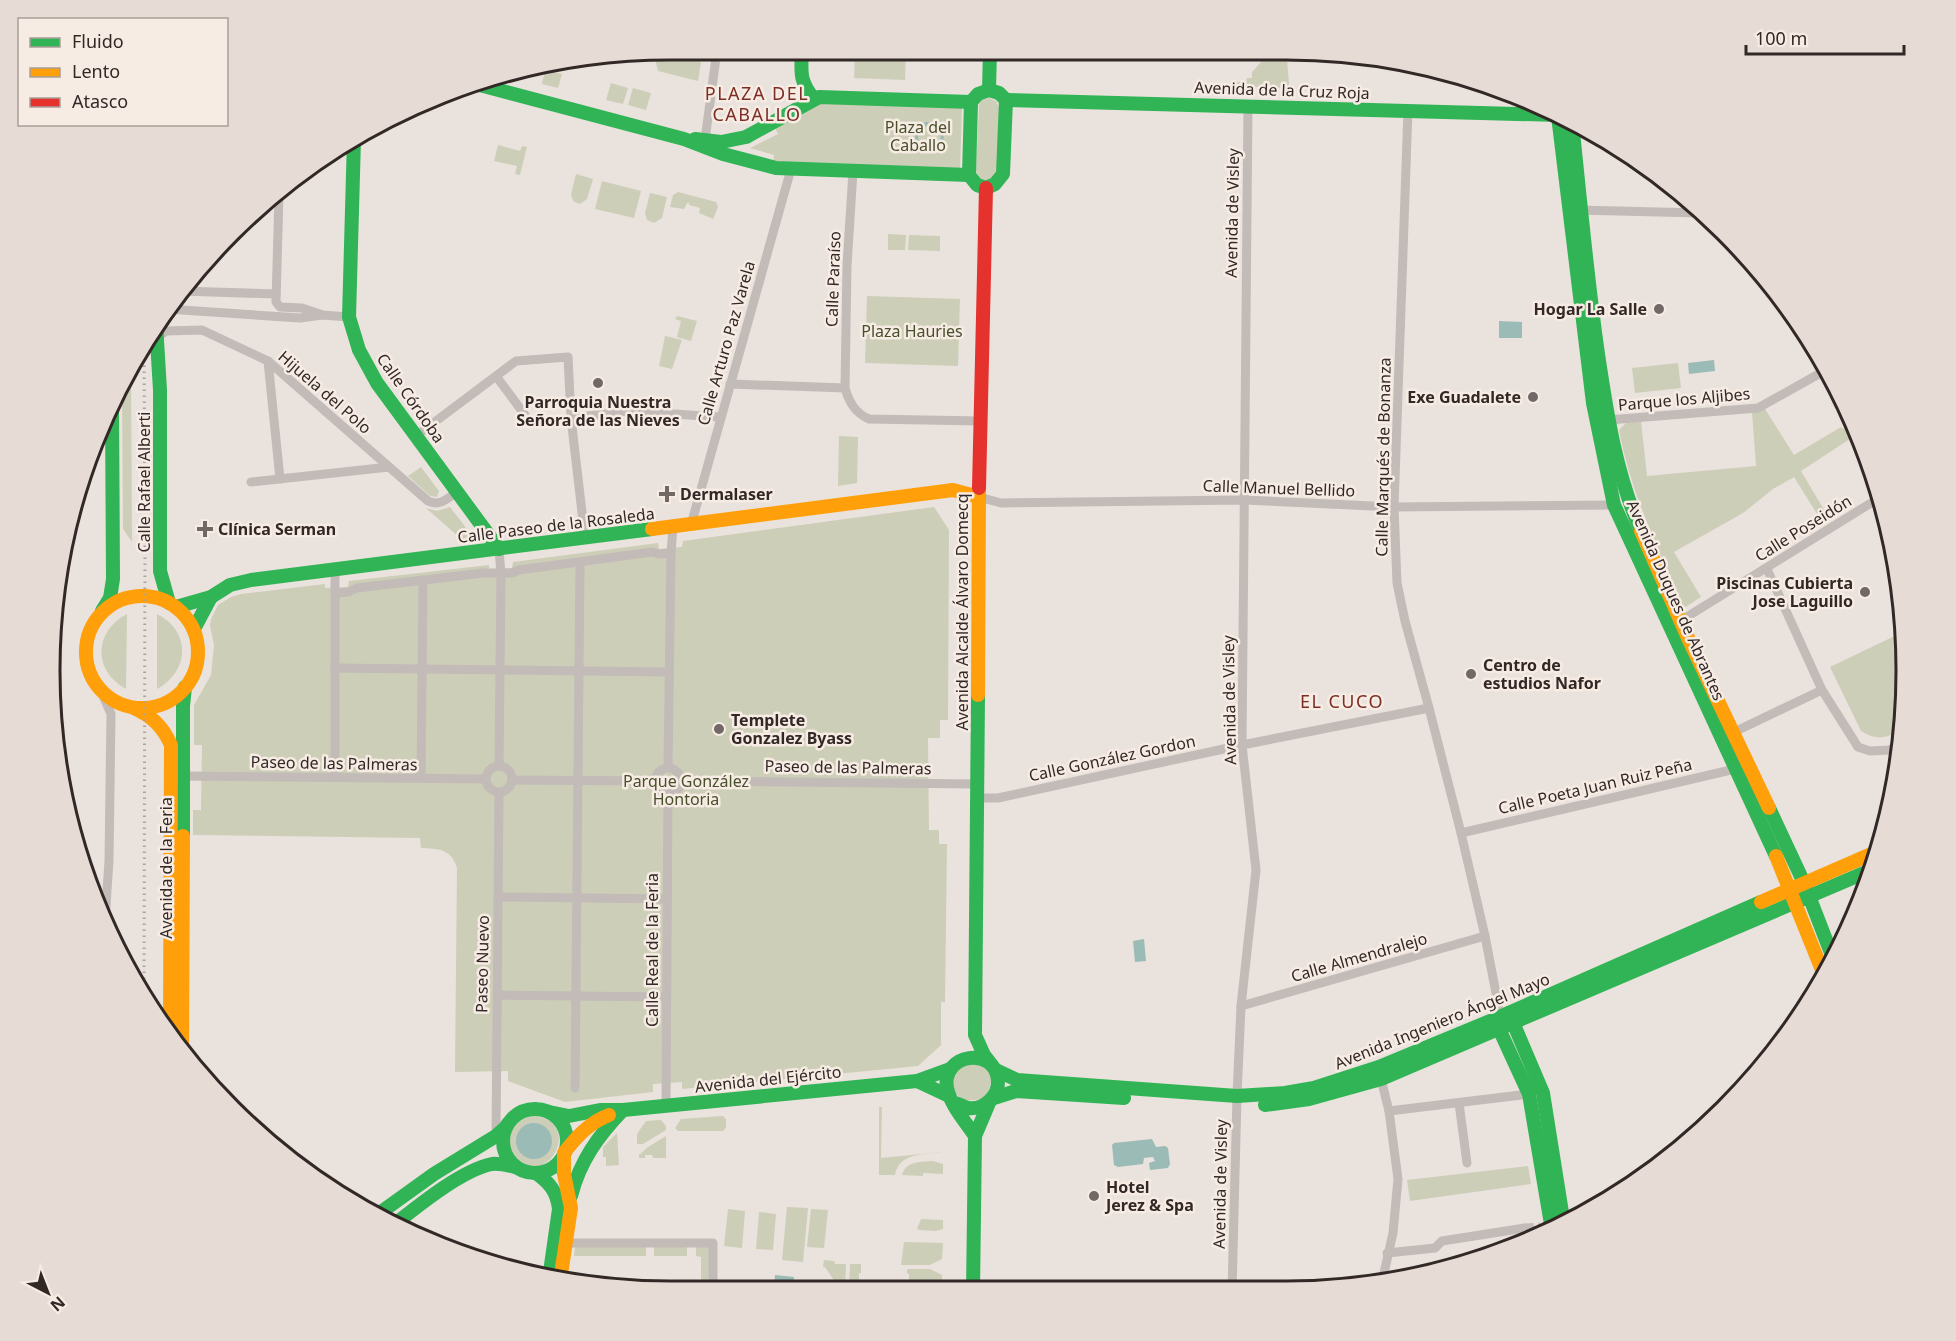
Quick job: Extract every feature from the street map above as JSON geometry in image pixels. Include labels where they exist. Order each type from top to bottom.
[{"type":"main road","points":[[801,60],[800,80],[802,86],[814,99]]},
{"type":"main road","points":[[989,90],[990,60]]},
{"type":"main road","points":[[501,84],[684,139],[723,154],[776,168],[969,175]]},
{"type":"main road","points":[[989,90],[999,93],[1006,100],[1003,174],[993,187],[978,187],[969,175],[971,102],[978,94],[989,90]]},
{"type":"main road","points":[[684,139],[721,142],[746,136],[767,128],[814,99],[825,97],[971,102]]},
{"type":"main road","name":"Avenida de la Cruz Roja","points":[[1006,100],[1539,115]]},
{"type":"main road","name":"Avenida Duques de Abrantes","points":[[1560,125],[1576,210]]},
{"type":"main road","name":"Avenida Duques de Abrantes","points":[[1572,132],[1576,210],[1602,453],[1614,505],[1675,625],[1727,736],[1804,883],[1803,900]]},
{"type":"main road","name":"Calle Córdoba","points":[[354,149],[349,317],[359,350],[376,382],[499,549]]},
{"type":"main road","name":"Avenida Alcalde Álvaro Domecq","points":[[986,188],[979,497],[975,1035],[984,1055],[993,1067]]},
{"type":"main road","name":"Calle Rafael Alberti","points":[[155,344],[160,390],[160,571],[172,605]]},
{"type":"main road","name":"Avenida Duques de Abrantes","points":[[1595,372],[1628,501],[1675,625]]},
{"type":"main road","points":[[99,615],[113,604],[129,597],[147,596],[172,605],[186,616],[194,629],[198,644],[198,659],[185,687],[174,698],[161,704],[146,708],[131,707],[115,701],[101,691],[89,671],[86,657],[88,636],[99,615],[110,598],[112,584],[112,424]]},
{"type":"main road","name":"Calle Paseo de la Rosaleda","points":[[172,605],[212,597],[230,585],[241,582],[335,569],[953,490],[979,497]]},
{"type":"main road","points":[[194,629],[212,597]]},
{"type":"main road","name":"Avenida de la Feria","points":[[182,1037],[185,687]]},
{"type":"main road","name":"Avenida de la Feria","points":[[131,707],[147,714],[159,723],[171,745],[170,1020]]},
{"type":"main road","name":"Avenida Duques de Abrantes","points":[[1727,736],[1735,770],[1791,889],[1803,900]]},
{"type":"main road","name":"Avenida Ingeniero Ángel Mayo","points":[[992,1100],[1016,1091],[1288,1103],[1336,1094],[1867,856]]},
{"type":"main road","name":"Avenida Ingeniero Ángel Mayo","points":[[1504,1019],[1803,900],[1861,874]]},
{"type":"main road","points":[[1803,900],[1828,949]]},
{"type":"main road","points":[[1803,900],[1821,964]]},
{"type":"main road","points":[[1504,1019],[1529,1094],[1551,1220]]},
{"type":"main road","points":[[1504,1019],[1543,1093],[1552,1220]]},
{"type":"main road","points":[[975,1035],[965,1052],[952,1066],[946,1086],[952,1100],[975,1136]]},
{"type":"main road","points":[[952,1066],[963,1058],[972,1056],[980,1058],[993,1067],[998,1084],[975,1136],[973,1281]]},
{"type":"main road","name":"Avenida del Ejército","points":[[549,1112],[569,1116],[600,1110],[623,1110],[917,1081],[952,1066]]},
{"type":"main road","name":"Avenida Ingeniero Ángel Mayo","points":[[993,1067],[1017,1080],[1237,1101]]},
{"type":"main road","points":[[917,1081],[968,1109],[977,1109],[992,1100]]},
{"type":"main road","points":[[385,1210],[434,1174],[501,1131],[523,1111],[530,1109],[549,1112],[564,1128],[566,1146],[564,1174],[571,1208],[562,1271]]},
{"type":"main road","points":[[570,1198],[577,1171],[589,1148],[623,1110]]},
{"type":"main road","name":"Avenida del Ejército","points":[[564,1154],[588,1124],[623,1110]]},
{"type":"main road","points":[[501,1131],[505,1153],[515,1167]]},
{"type":"main road","points":[[536,1173],[552,1168],[564,1154]]},
{"type":"main road","points":[[402,1219],[479,1168],[503,1163],[536,1173],[553,1186],[559,1200],[560,1209],[551,1269]]},
{"type":"street","points":[[705,140],[716,60]]},
{"type":"street","name":"Avenida de Visley","points":[[1232,1281],[1242,1006],[1256,870],[1242,745],[1248,106]]},
{"type":"street","name":"Calle Marqués de Bonanza","points":[[1408,110],[1394,507],[1397,584],[1461,832],[1504,1019]]},
{"type":"street","name":"Calle Arturo Paz Varela","points":[[691,525],[791,169]]},
{"type":"street","name":"Calle Paraíso","points":[[845,388],[853,171]]},
{"type":"street","points":[[279,203],[276,302],[280,307],[302,308],[322,315]]},
{"type":"street","points":[[1576,210],[1689,213]]},
{"type":"street","points":[[193,290],[276,294]]},
{"type":"street","points":[[178,310],[300,318],[322,315],[349,317]]},
{"type":"street","name":"Hijuela del Polo","points":[[162,333],[202,330],[268,362],[428,501],[434,504],[441,503],[458,491]]},
{"type":"street","points":[[416,436],[516,361],[568,357],[585,538]]},
{"type":"street","points":[[268,362],[280,479]]},
{"type":"street","name":"Parque los Aljibes","points":[[1608,420],[1758,408],[1819,374]]},
{"type":"street","points":[[496,376],[525,416]]},
{"type":"street","points":[[730,384],[845,388],[854,408],[869,419],[981,421]]},
{"type":"street","points":[[572,418],[628,411],[720,417]]},
{"type":"street","points":[[251,482],[389,467]]},
{"type":"street","name":"Calle Manuel Bellido","points":[[979,497],[1000,503],[1244,500],[1394,507],[1614,505]]},
{"type":"street","name":"Calle Poseidón","points":[[1675,625],[1872,502]]},
{"type":"street","points":[[668,767],[673,527]]},
{"type":"street","points":[[499,549],[501,574],[499,766]]},
{"type":"street","points":[[336,593],[348,592],[357,588],[483,573],[501,574],[652,552],[671,553]]},
{"type":"street","points":[[575,1088],[580,562]]},
{"type":"street","points":[[334,777],[335,569]]},
{"type":"street","points":[[1767,569],[1822,690],[1858,747],[1870,751],[1891,749]]},
{"type":"street","points":[[421,778],[423,580]]},
{"type":"street","points":[[335,668],[669,672]]},
{"type":"street","points":[[1727,736],[1822,690]]},
{"type":"street","points":[[101,691],[111,714],[109,861],[106,904]]},
{"type":"street","name":"Calle González Gordon","points":[[977,791],[998,798],[1242,745],[1429,708]]},
{"type":"street","points":[[499,766],[510,772],[512,780],[507,790],[499,793],[488,787],[486,779],[491,768],[499,766]]},
{"type":"street","points":[[668,767],[679,773],[682,781],[676,792],[668,794],[660,791],[655,781],[658,773],[668,767]]},
{"type":"street","name":"Calle Poeta Juan Ruiz Peña","points":[[1461,832],[1735,770]]},
{"type":"street","name":"Paseo de las Palmeras","points":[[183,777],[486,779]]},
{"type":"street","points":[[512,780],[655,781]]},
{"type":"street","name":"Paseo de las Palmeras","points":[[682,781],[977,791]]},
{"type":"street","name":"Paseo Nuevo","points":[[499,793],[497,995],[501,1131]]},
{"type":"street","name":"Calle Real de la Feria","points":[[666,1106],[668,794]]},
{"type":"street","points":[[498,897],[667,899]]},
{"type":"street","name":"Calle Almendralejo","points":[[1242,1006],[1485,936]]},
{"type":"street","points":[[497,995],[666,997]]},
{"type":"street","points":[[1380,1073],[1389,1111],[1398,1179],[1393,1233],[1384,1273]]},
{"type":"street","points":[[1389,1111],[1529,1094]]},
{"type":"street","points":[[1459,1103],[1467,1163]]},
{"type":"street","points":[[1387,1253],[1436,1248],[1442,1240],[1525,1228]]},
{"type":"street","points":[[566,1243],[713,1243],[713,1281]]},
{"type":"green space","points":[[657,60],[670,60],[701,62],[698,81],[658,71]]},
{"type":"green space","points":[[855,60],[906,60],[905,80],[854,78]]},
{"type":"green space","points":[[1287,60],[1289,84],[1286,88],[1232,86],[1232,82],[1246,82],[1247,78],[1252,78],[1252,72],[1262,61]]},
{"type":"green space","points":[[552,72],[562,74],[558,88],[542,84],[544,74]]},
{"type":"green space","points":[[611,83],[628,88],[623,104],[606,100]]},
{"type":"green space","points":[[633,88],[651,93],[646,110],[628,105]]},
{"type":"green space","points":[[989,98],[996,101],[999,107],[997,172],[995,176],[986,181],[981,179],[976,171],[979,105],[982,100]]},
{"type":"green space","name":"Plaza del Caballo","points":[[824,103],[960,107],[962,109],[960,168],[773,162],[774,155],[750,148],[778,134],[775,128],[813,106]]},
{"type":"green space","points":[[498,145],[520,151],[522,146],[527,147],[520,175],[515,174],[517,166],[494,161]]},
{"type":"green space","points":[[576,174],[593,179],[587,199],[580,204],[573,201],[571,194]]},
{"type":"green space","points":[[602,181],[641,191],[634,218],[595,209]]},
{"type":"green space","points":[[678,192],[716,202],[718,207],[713,219],[699,213],[700,208],[689,205],[689,203],[684,209],[670,207],[673,195]]},
{"type":"green space","points":[[650,193],[667,197],[662,218],[654,223],[647,220],[645,213]]},
{"type":"green space","points":[[888,234],[906,235],[905,250],[888,250]]},
{"type":"green space","points":[[909,235],[940,236],[940,251],[908,250]]},
{"type":"green space","name":"Plaza Hauries","points":[[867,296],[960,299],[958,366],[865,363]]},
{"type":"green space","points":[[677,316],[697,321],[691,341],[677,337],[681,321],[675,319]]},
{"type":"green space","points":[[665,336],[682,340],[672,369],[659,366]]},
{"type":"green space","points":[[1678,363],[1681,388],[1635,393],[1632,368]]},
{"type":"green space","points":[[131,385],[132,542],[123,529],[122,402]]},
{"type":"green space","points":[[1765,409],[1794,455],[1841,427],[1842,429],[1845,427],[1851,439],[1801,471],[1829,518],[1822,522],[1794,477],[1773,489],[1743,513],[1674,552],[1701,597],[1684,608],[1638,499],[1619,430],[1626,423],[1641,421],[1647,476],[1756,466],[1752,412]]},
{"type":"green space","points":[[839,436],[858,437],[857,483],[838,486]]},
{"type":"green space","points":[[421,467],[439,491],[437,497],[430,496],[408,476]]},
{"type":"green space","points":[[450,507],[473,537],[472,540],[459,541],[459,537],[426,508],[437,511]]},
{"type":"green space","name":"Parque González Hontoria","points":[[934,507],[949,530],[948,720],[940,720],[940,738],[928,738],[929,830],[939,830],[939,844],[947,844],[945,1002],[941,1002],[941,1045],[918,1066],[682,1089],[682,1082],[653,1084],[653,1092],[565,1102],[508,1081],[508,1071],[455,1072],[457,868],[447,853],[438,849],[421,848],[420,838],[193,835],[193,810],[201,810],[202,745],[194,745],[194,705],[211,675],[214,645],[211,619],[218,605],[231,597],[325,584],[325,588],[348,587],[349,581],[489,565],[489,569],[512,568],[513,562],[658,543],[659,549],[682,547],[683,541]]},
{"type":"green space","points":[[127,614],[126,689],[107,672],[101,652],[108,631]]},
{"type":"green space","points":[[157,614],[176,630],[181,640],[182,651],[176,672],[157,689]]},
{"type":"green space","points":[[1895,636],[1893,734],[1876,737],[1861,731],[1830,667]]},
{"type":"green space","points":[[970,1062],[984,1067],[991,1080],[983,1099],[964,1101],[954,1092],[954,1073]]},
{"type":"green space","points":[[879,1107],[882,1107],[881,1158],[943,1152],[907,1158],[897,1168],[895,1175],[879,1175]]},
{"type":"green space","points":[[532,1116],[548,1120],[557,1129],[559,1140],[556,1151],[549,1160],[539,1166],[528,1166],[516,1158],[509,1145],[509,1138],[514,1127],[525,1118]]},
{"type":"green space","points":[[723,1116],[726,1119],[726,1128],[723,1131],[678,1131],[675,1128],[681,1119]]},
{"type":"green space","points":[[661,1120],[666,1130],[643,1144],[637,1144],[637,1134],[646,1121]]},
{"type":"green space","points":[[617,1133],[619,1165],[606,1166],[603,1147]]},
{"type":"green space","points":[[666,1136],[666,1158],[653,1158],[652,1155],[645,1155],[645,1158],[639,1158],[639,1155],[648,1147]]},
{"type":"green space","points":[[933,1161],[943,1164],[943,1174],[902,1175],[910,1165]]},
{"type":"green space","points":[[1528,1166],[1531,1184],[1410,1201],[1407,1180]]},
{"type":"green space","points":[[787,1207],[808,1208],[803,1262],[782,1260]]},
{"type":"green space","points":[[728,1209],[745,1211],[742,1248],[724,1246]]},
{"type":"green space","points":[[811,1209],[828,1210],[824,1248],[807,1247]]},
{"type":"green space","points":[[759,1212],[776,1214],[773,1250],[756,1249]]},
{"type":"green space","points":[[921,1219],[943,1220],[943,1229],[936,1231],[917,1229]]},
{"type":"green space","points":[[904,1242],[943,1243],[942,1259],[930,1265],[901,1265]]},
{"type":"green space","points":[[575,1247],[646,1247],[646,1256],[574,1256]]},
{"type":"green space","points":[[654,1247],[687,1247],[687,1256],[654,1256]]},
{"type":"green space","points":[[696,1247],[709,1247],[709,1281],[701,1281],[701,1257],[696,1256]]},
{"type":"green space","points":[[824,1260],[834,1261],[835,1264],[846,1264],[845,1281],[834,1281],[823,1267]]},
{"type":"green space","points":[[850,1264],[861,1264],[859,1281],[849,1281]]},
{"type":"green space","points":[[907,1269],[930,1269],[942,1275],[942,1281],[909,1281]]},
{"type":"water","points":[[925,122],[938,125],[944,139],[938,149],[932,152],[926,151],[917,145],[915,135]],"holes":[[[928,125],[935,126],[941,136],[938,146],[930,149],[922,146],[918,139],[919,131]]]},
{"type":"water","points":[[1499,321],[1522,322],[1522,338],[1499,338]]},
{"type":"water","points":[[1714,360],[1715,371],[1689,374],[1688,363]]},
{"type":"water","points":[[1144,939],[1146,961],[1135,962],[1133,941]]},
{"type":"water","points":[[534,1123],[547,1128],[552,1141],[547,1154],[534,1159],[521,1154],[516,1141],[521,1128]]},
{"type":"water","points":[[1152,1139],[1156,1147],[1168,1148],[1170,1164],[1168,1168],[1150,1170],[1149,1163],[1155,1161],[1153,1157],[1144,1158],[1143,1164],[1118,1167],[1114,1165],[1112,1145],[1114,1143]]},
{"type":"water","points":[[775,1275],[794,1277],[794,1281],[775,1281]]},
{"type":"tunnel","points":[[1525,1228],[1536,1227]]},
{"type":"railway","points":[[144,362],[144,979]]},
{"type":"traffic: fast","points":[[801,60],[802,76],[814,99]]},
{"type":"traffic: fast","points":[[989,90],[990,60]]},
{"type":"traffic: fast","points":[[489,88],[684,139],[723,154],[776,168],[969,175]]},
{"type":"traffic: fast","points":[[989,90],[999,93],[1006,100],[1003,174],[995,184],[986,188],[977,185],[969,175],[971,102],[978,94],[989,90]]},
{"type":"traffic: fast","points":[[695,139],[721,142],[746,137],[819,97],[971,102]]},
{"type":"traffic: fast","points":[[1006,100],[1537,114]]},
{"type":"traffic: fast","points":[[1559,125],[1593,403],[1614,505],[1776,856]]},
{"type":"traffic: fast","points":[[1573,132],[1590,296],[1605,399],[1613,444],[1632,510],[1641,531]]},
{"type":"traffic: fast","points":[[354,149],[349,317],[359,350],[377,383],[499,549]]},
{"type":"traffic: fast","points":[[157,341],[160,390],[160,571],[169,603]]},
{"type":"traffic: fast","points":[[102,611],[110,598],[113,579],[112,424]]},
{"type":"traffic: fast","points":[[176,607],[211,597],[230,585],[251,580],[652,529]]},
{"type":"traffic: fast","points":[[194,629],[211,597]]},
{"type":"traffic: fast","points":[[183,836],[185,687]]},
{"type":"traffic: fast","points":[[978,695],[975,1035],[991,1064]]},
{"type":"traffic: fast","points":[[1769,808],[1804,883],[1829,948]]},
{"type":"traffic: fast","points":[[1265,1105],[1309,1099],[1381,1079],[1861,874]]},
{"type":"traffic: fast","points":[[996,1070],[1017,1080],[1237,1096],[1285,1093],[1314,1088],[1379,1067],[1495,1019],[1761,902]]},
{"type":"traffic: fast","points":[[1509,1013],[1543,1093],[1562,1215]]},
{"type":"traffic: fast","points":[[1495,1020],[1529,1094],[1550,1221]]},
{"type":"traffic: fast","points":[[955,1103],[974,1108],[989,1101],[996,1091],[998,1080],[995,1069],[988,1062],[979,1058],[960,1061],[952,1067],[947,1076],[947,1088],[952,1101],[975,1136]]},
{"type":"traffic: fast","points":[[549,1112],[569,1116],[600,1110],[623,1110],[917,1081],[950,1069]]},
{"type":"traffic: fast","points":[[917,1081],[949,1096]]},
{"type":"traffic: fast","points":[[994,1098],[1016,1091],[1124,1098]]},
{"type":"traffic: fast","points":[[973,1281],[975,1136],[989,1103]]},
{"type":"traffic: fast","points":[[535,1109],[553,1115],[561,1123],[567,1141],[561,1159],[553,1167],[535,1173],[517,1167],[509,1159],[503,1141],[509,1123],[517,1115],[535,1109]]},
{"type":"traffic: fast","points":[[571,1196],[579,1171],[591,1150],[623,1110]]},
{"type":"traffic: fast","points":[[385,1210],[434,1174],[496,1136],[506,1127]]},
{"type":"traffic: fast","points":[[402,1219],[441,1189],[468,1173],[492,1164],[515,1167]]},
{"type":"traffic: fast","points":[[536,1173],[552,1188],[559,1209],[550,1269]]},
{"type":"traffic: slow","points":[[978,695],[979,488]]},
{"type":"traffic: slow","points":[[652,529],[953,490],[979,497]]},
{"type":"traffic: slow","points":[[1641,531],[1688,638],[1769,808]]},
{"type":"traffic: slow","points":[[142,596],[163,600],[182,612],[194,631],[198,652],[194,673],[182,692],[163,704],[142,708],[121,704],[102,692],[90,673],[86,652],[90,631],[102,612],[121,600],[142,596]]},
{"type":"traffic: slow","points":[[134,708],[156,723],[171,745],[170,1020]]},
{"type":"traffic: slow","points":[[182,1037],[183,836]]},
{"type":"traffic: slow","points":[[1776,856],[1820,965]]},
{"type":"traffic: slow","points":[[1761,902],[1867,856]]},
{"type":"traffic: slow","points":[[564,1153],[584,1131],[609,1115]]},
{"type":"traffic: slow","points":[[562,1271],[571,1208],[564,1174],[564,1154]]},
{"type":"traffic: jam","points":[[979,488],[986,188]]},
{"type":"place","name":"Hogar La Salle","points":[[1659,309]]},
{"type":"place","name":"Parroquia Nuestra Señora de las Nieves","points":[[598,383]]},
{"type":"place","name":"Exe Guadalete","points":[[1533,397]]},
{"type":"place","name":"Dermalaser","points":[[667,494]]},
{"type":"place","name":"Clínica Serman","points":[[205,529]]},
{"type":"place","name":"Piscinas Cubierta Jose Laguillo","points":[[1865,592]]},
{"type":"place","name":"Centro de estudios Nafor","points":[[1471,674]]},
{"type":"place","name":"Templete Gonzalez Byass","points":[[719,729]]},
{"type":"place","name":"Hotel Jerez & Spa","points":[[1094,1196]]},
{"type":"district","name":"PLAZA DEL CABALLO","points":[[757,103]]},
{"type":"district","name":"EL CUCO","points":[[1342,701]]}]
